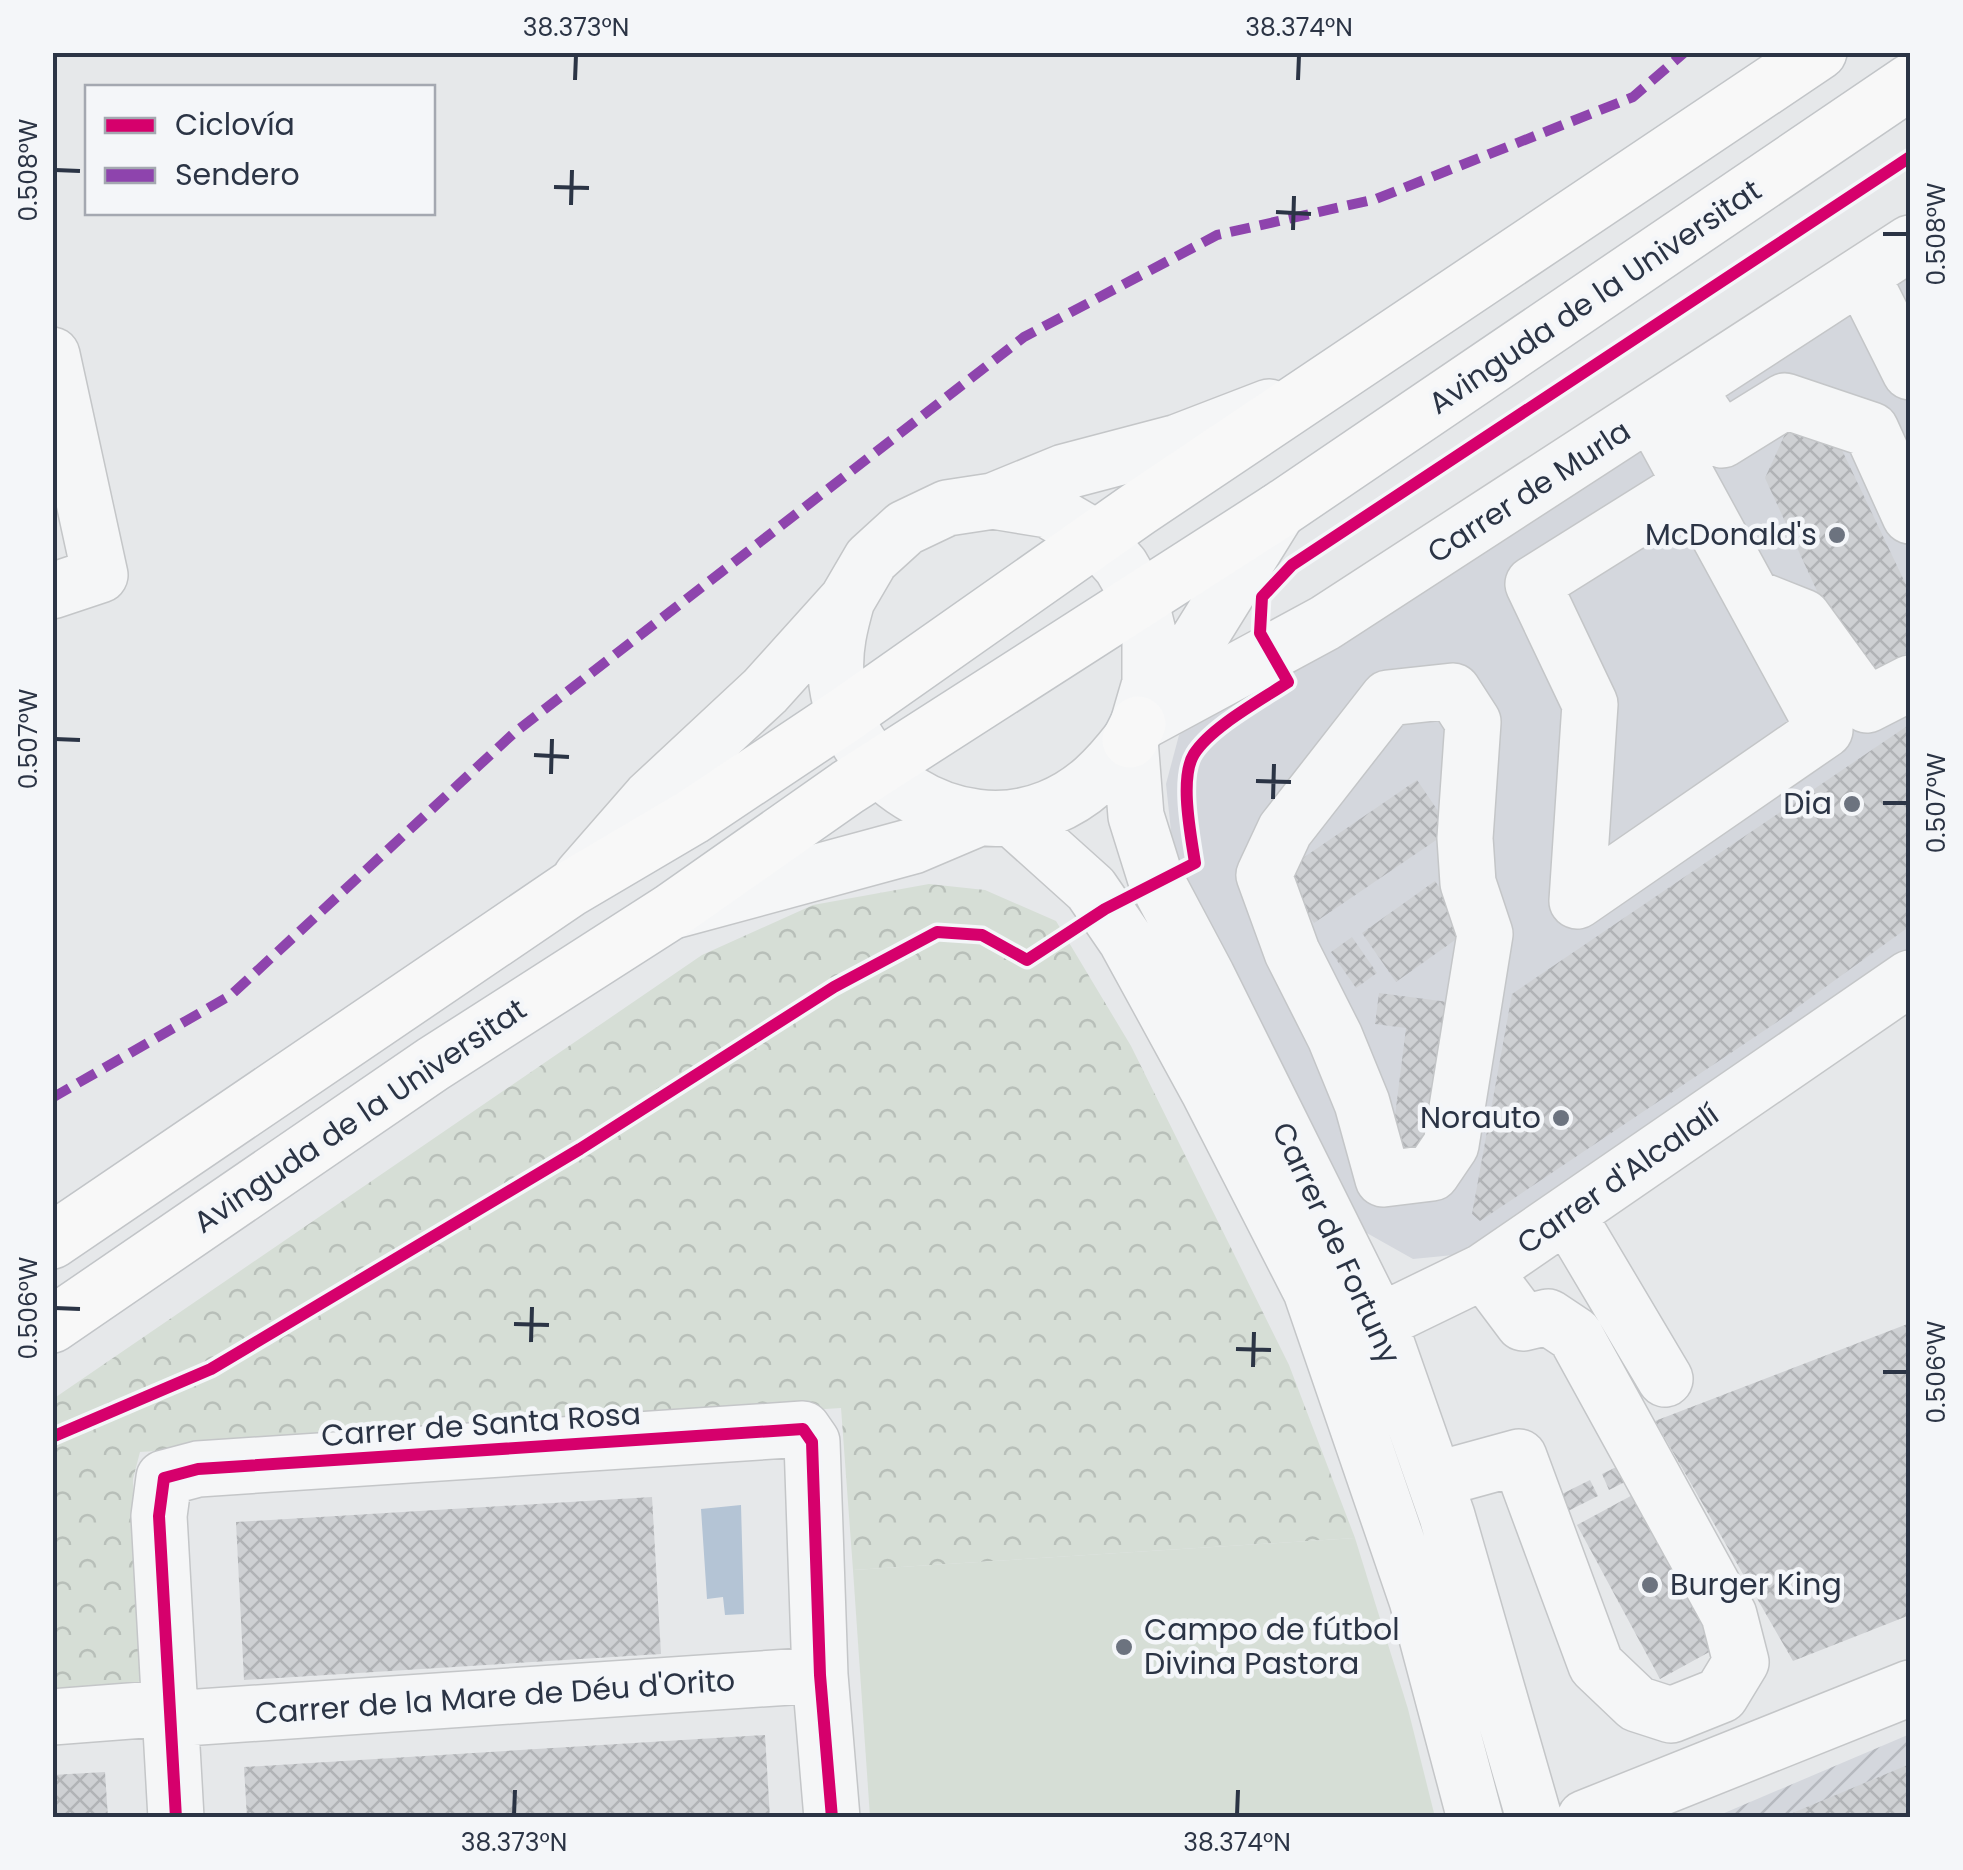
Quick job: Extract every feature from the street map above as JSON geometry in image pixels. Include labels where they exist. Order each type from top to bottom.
[{"type":"main road","name":"Avinguda de la Universitat","points":[[52,1241],[570,889],[692,817],[845,715],[1096,538],[1818,52]]},
{"type":"main road","name":"Avinguda de la Universitat","points":[[52,1324],[433,1064],[670,912],[878,768],[1278,511],[1910,82]]},
{"type":"street","points":[[1769,178],[1910,102]]},
{"type":"street","name":"Carrer de Murla","points":[[1134,732],[1325,623],[1910,243]]},
{"type":"street","points":[[1862,276],[1910,372]]},
{"type":"street","points":[[52,355],[100,575],[52,590]]},
{"type":"street","name":"Avinguda de la Universitat","points":[[570,889],[650,798],[765,691],[847,600],[870,559],[905,528],[947,508],[993,501],[1064,472],[1178,442],[1319,388]]},
{"type":"street","points":[[1670,402],[1692,485],[1824,730],[1577,900],[1590,704],[1533,584],[1692,485]]},
{"type":"street","points":[[1670,402],[1722,440],[1786,402],[1871,430],[1910,516]]},
{"type":"street","name":"Avinguda de la Universitat","points":[[993,501],[1048,510],[1096,538],[1121,566],[1140,598],[1150,640],[1150,682],[1134,732]]},
{"type":"street","name":"Avinguda de la Universitat","points":[[670,912],[912,846],[996,818],[1047,809],[1080,793],[1108,769],[1180,670],[1278,511]]},
{"type":"street","points":[[1752,596],[1803,617],[1867,705],[1910,683]]},
{"type":"street","name":"Avinguda de la Universitat","points":[[847,600],[837,638],[836,677],[845,715],[858,744],[907,793],[941,810],[996,818]]},
{"type":"street","points":[[1453,691],[1474,722],[1465,838],[1468,882],[1485,934],[1451,1145],[1432,1173],[1383,1179],[1362,1103],[1335,1037],[1292,952],[1264,875],[1285,830],[1388,698],[1453,691]]},
{"type":"street","name":"Carrer de Fortuny","points":[[1134,732],[1136,816],[1156,880],[1379,1322],[1435,1480],[1534,1818]]},
{"type":"street","name":"Carrer de Fortuny","points":[[996,818],[1091,889],[1126,940],[1310,1291],[1417,1600],[1475,1818]]},
{"type":"street","name":"Carrer d'Alcalalí","points":[[1379,1322],[1484,1271],[1910,978]]},
{"type":"street","points":[[1567,1214],[1664,1379]]},
{"type":"street","points":[[1435,1480],[1520,1457],[1596,1666],[1636,1704],[1671,1715],[1722,1695],[1741,1662],[1729,1616],[1575,1335],[1548,1317],[1523,1323],[1484,1271]]},
{"type":"street","points":[[1310,1291],[1379,1322]]},
{"type":"street","name":"Carrer de Santa Rosa","points":[[170,1714],[159,1516],[164,1478],[198,1469],[802,1430],[812,1442],[820,1675]]},
{"type":"street","points":[[820,1675],[832,1818]]},
{"type":"street","name":"Carrer de la Mare de Déu d'Orito","points":[[52,1716],[170,1714],[820,1675]]},
{"type":"street","points":[[1585,1818],[1910,1688]]},
{"type":"street","points":[[170,1714],[176,1818]]},
{"type":"shaded area","points":[[1910,250],[1910,960],[1474,1253],[1413,1259],[1365,1232],[1173,850],[1166,784],[1179,735]]},
{"type":"shaded area","points":[[1910,1734],[1910,1817],[1715,1817]]},
{"type":"green space","points":[[929,884],[985,890],[1056,921],[1131,1046],[1289,1365],[1355,1538],[853,1570],[841,1408],[140,1452],[133,1479],[140,1681],[107,1699],[53,1704],[53,1399],[702,955],[813,905]]},
{"type":"green space","name":"Campo de fútbol Divina Pastora","points":[[1355,1538],[1408,1709],[1435,1817],[870,1817],[853,1570]]},
{"type":"water","points":[[741,1505],[744,1614],[725,1615],[723,1597],[707,1599],[701,1509]]},
{"type":"building","name":"McDonald's","points":[[1786,432],[1841,448],[1910,593],[1910,651],[1857,678],[1765,478]]},
{"type":"building","points":[[1910,724],[1910,926],[1777,1022],[1480,1221],[1472,1214],[1512,994]]},
{"type":"building","points":[[1417,780],[1451,830],[1314,923],[1281,873]]},
{"type":"building","points":[[1435,881],[1469,930],[1396,982],[1362,933]]},
{"type":"building","points":[[1352,937],[1377,973],[1356,988],[1331,952]]},
{"type":"building","points":[[1379,993],[1456,1003],[1437,1154],[1391,1148],[1406,1028],[1375,1024]]},
{"type":"building","points":[[1910,1323],[1910,1615],[1793,1661],[1655,1421]]},
{"type":"building","points":[[1631,1460],[1639,1475],[1609,1490],[1602,1474]]},
{"type":"building","points":[[1590,1480],[1598,1496],[1568,1511],[1560,1495]]},
{"type":"building","name":"Burger King","points":[[1640,1491],[1722,1645],[1660,1679],[1577,1525]]},
{"type":"building","points":[[652,1497],[661,1654],[244,1680],[236,1522]]},
{"type":"building","points":[[765,1735],[770,1818],[247,1818],[244,1767]]},
{"type":"building","points":[[1910,1764],[1910,1818],[1783,1818],[1783,1817]]},
{"type":"building","points":[[105,1772],[108,1818],[52,1818],[52,1775]]},
{"type":"marked path","points":[[52,1098],[231,995],[514,733],[1024,337],[1217,235],[1376,199],[1633,97],[1685,52]]},
{"type":"cycle path","points":[[52,1437],[211,1369],[580,1149],[834,987],[937,932],[982,935],[1027,960],[1105,909],[1195,863],[1187,807],[1190,764],[1212,734],[1288,682],[1260,633],[1262,597],[1292,565],[1910,157]]},
{"type":"cycle path","points":[[176,1818],[159,1516],[164,1478],[198,1469],[803,1429],[812,1442],[820,1675],[832,1818]]},
{"type":"place","name":"McDonald's","points":[[1837,535]]},
{"type":"place","name":"Dia","points":[[1852,804]]},
{"type":"place","name":"Norauto","points":[[1561,1118]]},
{"type":"place","name":"Burger King","points":[[1650,1585]]},
{"type":"place","name":"Campo de fútbol Divina Pastora","points":[[1124,1647]]}]
